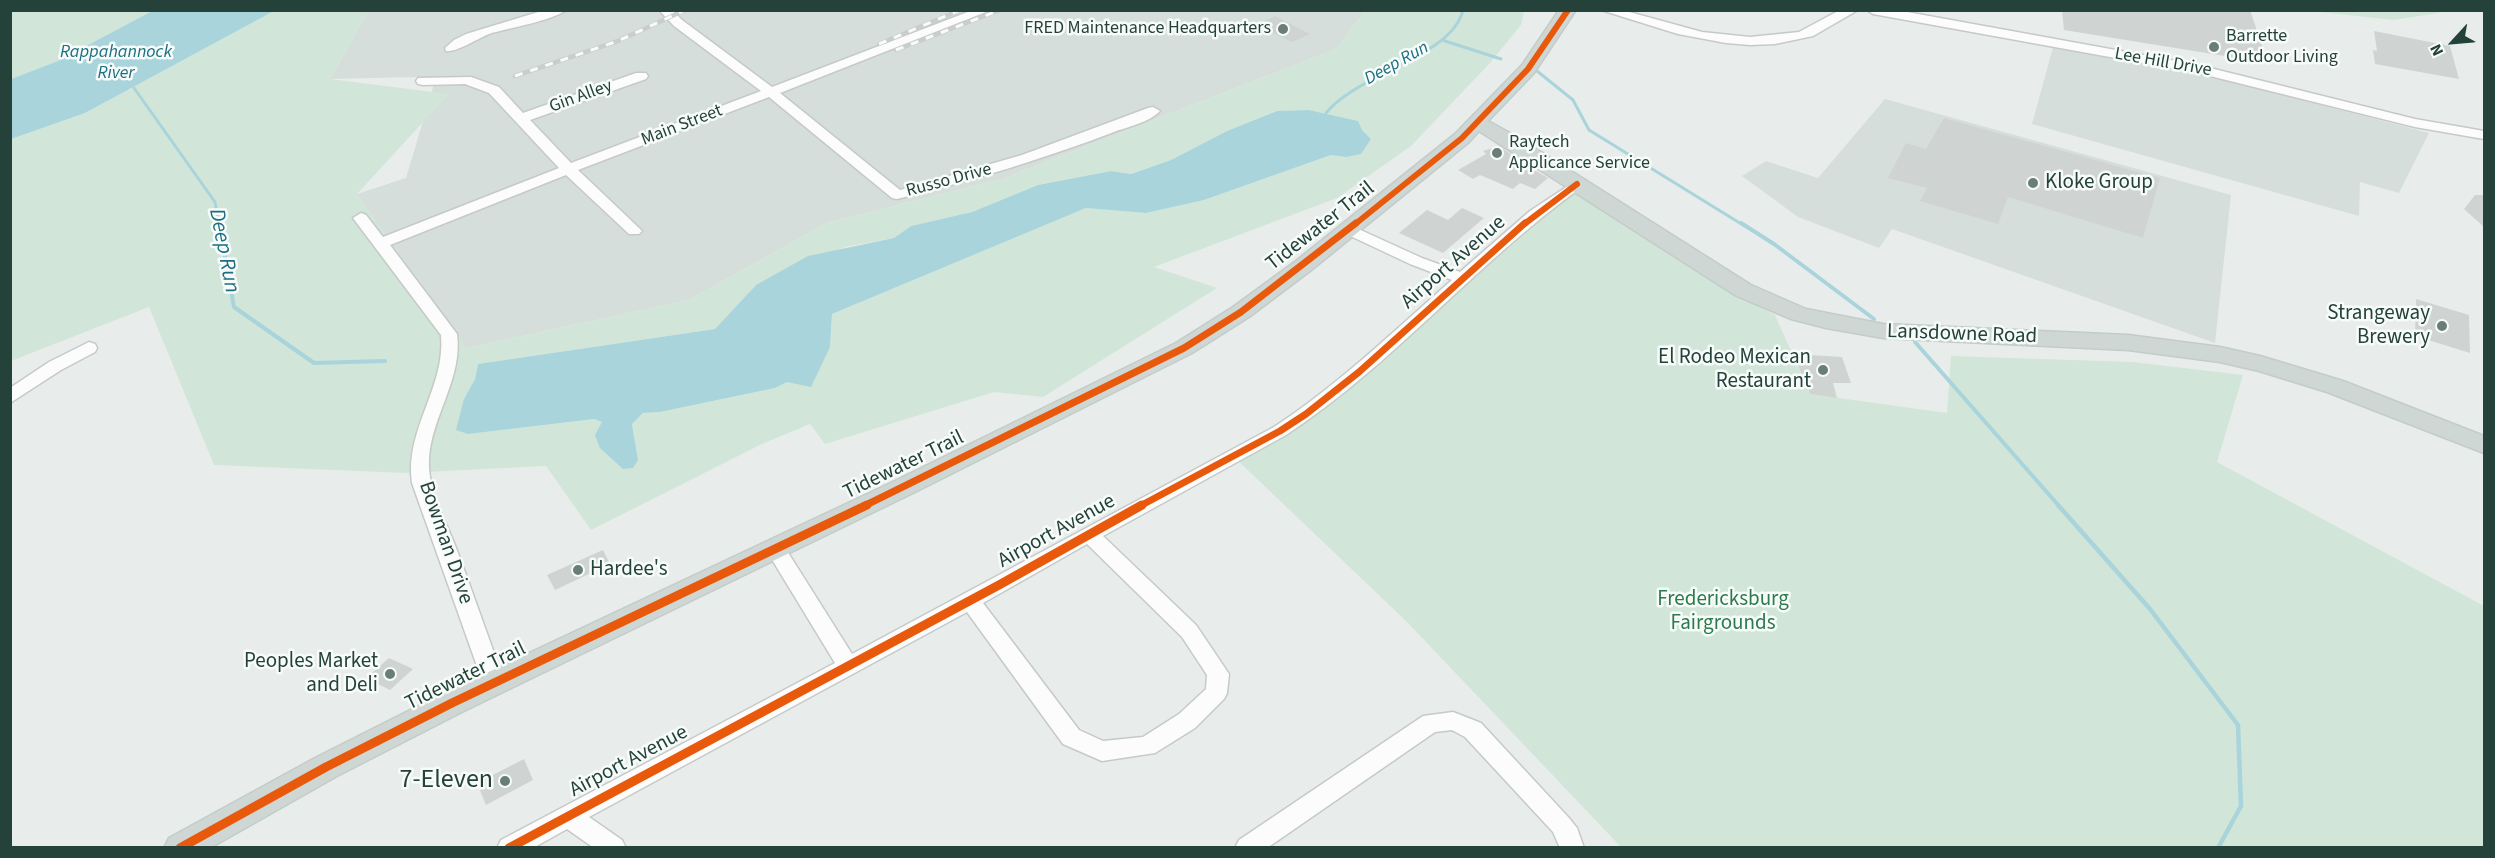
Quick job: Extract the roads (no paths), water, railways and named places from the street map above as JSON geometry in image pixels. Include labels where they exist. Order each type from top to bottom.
[{"type":"main road","name":"Tidewater Trail","points":[[180,848],[317,772],[494,683],[781,559],[1184,348],[1241,312],[1349,230],[1479,123],[1528,69],[1568,10]]},
{"type":"main road","name":"Lansdowne Road","points":[[1479,123],[1743,290],[1765,302],[1805,317],[1888,333],[2124,342],[2218,354],[2335,384],[2484,445]]},
{"type":"street","points":[[451,48],[477,34],[560,10]]},
{"type":"street","points":[[665,10],[678,23],[771,92]]},
{"type":"street","name":"Main Street","points":[[380,244],[568,169],[985,10]]},
{"type":"street","points":[[1606,10],[1695,35],[1728,40],[1760,41],[1810,33],[1852,10]]},
{"type":"street","name":"Lee Hill Drive","points":[[1873,10],[2198,69],[2432,127],[2484,135]]},
{"type":"street","name":"Gin Alley","points":[[520,119],[641,76]]},
{"type":"street","points":[[423,81],[455,79],[494,90],[568,169],[634,231]]},
{"type":"street","name":"Russo Drive","points":[[771,92],[897,195],[976,176],[1092,136],[1153,111]]},
{"type":"street","name":"Airport Avenue","points":[[509,848],[1269,437],[1306,414],[1359,372],[1542,208],[1578,184]]},
{"type":"street","name":"Bowman Drive","points":[[361,218],[445,327],[452,344],[448,366],[424,432],[420,452],[420,475],[424,494],[441,534],[494,683]]},
{"type":"street","points":[[1349,230],[1416,261],[1463,279]]},
{"type":"street","points":[[10,398],[55,366],[89,348]]},
{"type":"street","points":[[969,601],[986,620],[1071,737],[1102,750],[1147,746],[1187,721],[1216,693],[1218,674],[1189,632],[1090,535]]},
{"type":"street","points":[[781,559],[848,665]]},
{"type":"street","points":[[1247,848],[1431,723],[1442,720],[1464,724],[1473,730],[1561,825],[1569,836],[1572,848]]},
{"type":"street","points":[[567,815],[614,848]]},
{"type":"water","name":"Rappahannock River","points":[[152,11],[274,11],[85,113],[11,139],[11,79],[58,61]]},
{"type":"water","points":[[1309,110],[1358,121],[1362,130],[1371,139],[1361,154],[1346,157],[1331,155],[1204,200],[1146,213],[1086,208],[832,314],[830,347],[811,387],[787,382],[775,388],[660,412],[643,413],[632,424],[638,460],[633,468],[623,469],[600,448],[595,435],[602,422],[594,419],[468,434],[456,430],[464,399],[475,379],[478,364],[715,329],[756,285],[808,256],[894,238],[911,226],[972,212],[1038,185],[1111,171],[1131,174],[1171,160],[1227,131],[1277,111]]},
{"type":"waterway","name":"Deep Run","points":[[1326,113],[1359,87],[1423,53],[1441,40],[1455,26],[1463,10]]},
{"type":"waterway","points":[[1442,40],[1501,59]]},
{"type":"waterway","points":[[1537,71],[1573,100],[1589,130],[1743,225]]},
{"type":"waterway","name":"Deep Run","points":[[134,88],[215,202],[219,225]]},
{"type":"waterway","name":"Deep Run","points":[[219,223],[234,307],[314,363],[385,361]]},
{"type":"waterway","points":[[1741,223],[1774,244],[1874,319]]},
{"type":"waterway","points":[[1915,342],[2059,506]]},
{"type":"waterway","points":[[2058,505],[2150,609],[2238,725],[2241,806],[2218,848]]},
{"type":"railway","points":[[515,76],[618,41],[685,10]]},
{"type":"railway","points":[[879,44],[960,10]]},
{"type":"railway","points":[[896,50],[1000,10]]},
{"type":"place","name":"FRED Maintenance Headquarters","points":[[1283,29]]},
{"type":"place","name":"Barrette Outdoor Living","points":[[2214,47]]},
{"type":"place","name":"Raytech Applicance Service","points":[[1497,153]]},
{"type":"place","name":"Kloke Group","points":[[2033,183]]},
{"type":"place","name":"Strangeway Brewery","points":[[2442,326]]},
{"type":"place","name":"El Rodeo Mexican Restaurant","points":[[1823,370]]},
{"type":"place","name":"Hardee's","points":[[578,570]]},
{"type":"place","name":"Peoples Market and Deli","points":[[390,674]]},
{"type":"place","name":"7-Eleven","points":[[505,781]]},
{"type":"park label","name":"Fredericksburg Fairgrounds","points":[[1723,612]]}]
